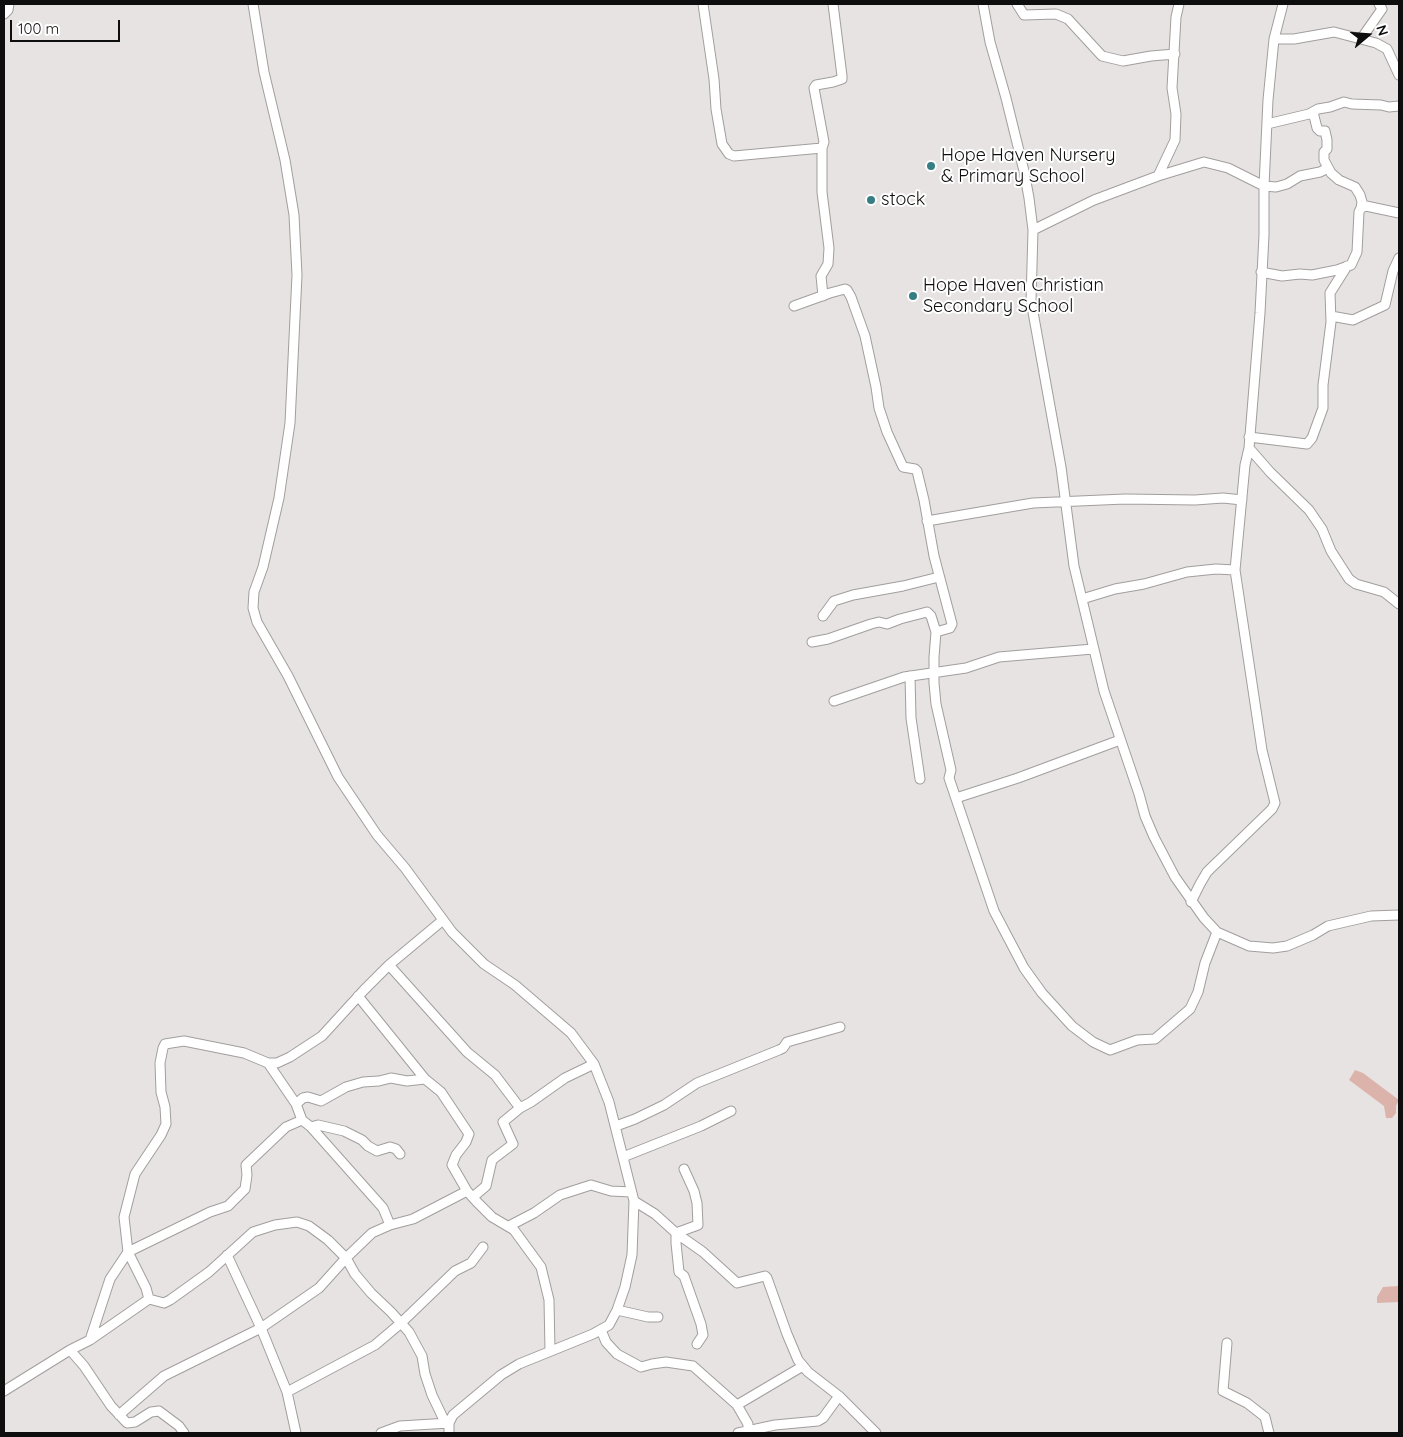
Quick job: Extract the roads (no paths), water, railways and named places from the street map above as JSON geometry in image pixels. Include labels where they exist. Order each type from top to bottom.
[{"type":"street","points":[[4,14],[8,10],[9,4]]},
{"type":"street","points":[[253,4],[264,72],[286,169],[294,215],[298,276],[288,432],[279,498],[263,567],[254,592],[253,608],[257,622],[293,684],[338,777],[377,834],[405,868],[452,932],[484,964],[515,985],[571,1033],[594,1064],[607,1095],[633,1197],[632,1255],[625,1287],[617,1310],[609,1325],[519,1364],[501,1375],[453,1415],[449,1423],[449,1433]]},
{"type":"street","points":[[703,4],[722,144],[729,154],[734,156],[822,148]]},
{"type":"street","points":[[824,296],[821,276],[828,264],[829,248],[822,192],[822,148],[824,142],[814,88],[816,85],[842,79],[833,4]]},
{"type":"street","points":[[984,4],[990,42],[1003,85],[1024,171],[1033,230],[1031,301],[1061,467],[1074,566],[1104,691],[1154,837],[1163,856],[1191,902],[1217,932],[1249,946],[1273,948],[1287,946],[1313,935],[1328,926],[1351,919],[1399,915]]},
{"type":"street","points":[[1017,4],[1024,15],[1056,14],[1068,19],[1102,56],[1123,61],[1175,54]]},
{"type":"street","points":[[1158,176],[1175,140],[1176,114],[1172,88],[1176,17],[1179,4]]},
{"type":"street","points":[[1191,902],[1207,872],[1272,809],[1275,803],[1262,750],[1236,570],[1245,465],[1249,448],[1262,272],[1268,100],[1274,39],[1282,4]]},
{"type":"street","points":[[1362,39],[1382,9],[1379,4]]},
{"type":"street","points":[[1274,39],[1294,39],[1334,32],[1376,43],[1387,49],[1399,75]]},
{"type":"street","points":[[1267,124],[1344,102],[1389,107],[1399,106]]},
{"type":"street","points":[[1262,272],[1282,276],[1312,275],[1337,270],[1351,265],[1357,252],[1359,212],[1362,202],[1360,195],[1355,187],[1339,180],[1328,168],[1324,160],[1324,152],[1327,150],[1325,131],[1320,131],[1317,128],[1314,112]]},
{"type":"street","points":[[1033,230],[1094,200],[1158,176],[1204,162],[1228,168],[1264,186],[1287,184],[1300,176],[1320,172],[1328,168]]},
{"type":"street","points":[[1361,208],[1366,206],[1399,213]]},
{"type":"street","points":[[1330,316],[1353,320],[1385,305],[1395,266],[1399,258]]},
{"type":"street","points":[[1249,436],[1307,444],[1312,438],[1323,408],[1330,293],[1347,266]]},
{"type":"street","points":[[794,306],[845,289],[851,297],[865,336],[879,408],[903,467],[917,471],[939,577],[952,624],[950,628],[936,632]]},
{"type":"street","points":[[1249,448],[1270,472],[1310,510],[1322,529],[1331,551],[1349,580],[1356,584],[1384,592],[1399,604]]},
{"type":"street","points":[[927,521],[1033,503],[1125,499],[1195,500],[1223,498],[1242,500]]},
{"type":"street","points":[[1082,599],[1187,572],[1216,569],[1236,570]]},
{"type":"street","points":[[823,616],[834,601],[939,577]]},
{"type":"street","points":[[812,642],[828,639],[879,622],[886,624],[927,612],[931,616],[936,632],[934,673],[936,704],[951,770],[949,778],[994,911],[1004,934],[1024,968],[1042,993],[1072,1026],[1092,1042],[1110,1050],[1137,1040],[1155,1039],[1170,1027],[1190,1009],[1198,992],[1205,963],[1217,932]]},
{"type":"street","points":[[834,701],[898,679],[966,668],[999,657],[1094,649]]},
{"type":"street","points":[[910,676],[910,718],[920,779]]},
{"type":"street","points":[[956,798],[1043,769],[1120,740]]},
{"type":"street","points":[[149,1299],[146,1288],[128,1252],[124,1217],[132,1182],[138,1168],[161,1135],[166,1124],[165,1107],[161,1092],[160,1063],[165,1044],[184,1041],[244,1053],[268,1063],[278,1063],[322,1036],[389,965],[443,920]]},
{"type":"street","points":[[389,965],[467,1052],[495,1075],[520,1108]]},
{"type":"street","points":[[358,996],[425,1079],[441,1092],[469,1134],[452,1165],[470,1194],[492,1217],[509,1226],[529,1249],[541,1267],[549,1300],[550,1351]]},
{"type":"street","points":[[616,1126],[635,1119],[664,1104],[698,1082],[784,1048],[787,1042],[840,1027]]},
{"type":"street","points":[[268,1063],[296,1104],[302,1120],[311,1127],[383,1208],[390,1225]]},
{"type":"street","points":[[119,1415],[164,1376],[261,1328],[319,1288],[372,1233],[390,1225],[413,1219],[486,1186],[492,1160],[513,1144],[503,1122],[520,1108],[565,1078],[594,1064]]},
{"type":"street","points":[[296,1104],[308,1097],[321,1101],[346,1087],[363,1082],[391,1078],[407,1081],[425,1079]]},
{"type":"street","points":[[623,1157],[701,1126],[732,1111]]},
{"type":"street","points":[[90,1340],[110,1279],[128,1252],[210,1212],[228,1206],[245,1189],[246,1165],[286,1127],[302,1120]]},
{"type":"street","points":[[311,1127],[318,1125],[344,1131],[362,1140],[377,1151],[390,1147],[396,1149],[400,1154]]},
{"type":"street","points":[[676,1233],[698,1225],[696,1197],[684,1169]]},
{"type":"street","points":[[509,1226],[534,1213],[560,1195],[591,1185],[633,1197],[676,1233],[703,1252],[737,1282],[765,1276],[798,1360],[808,1372],[839,1396],[876,1433]]},
{"type":"street","points":[[4,1391],[70,1350],[90,1340],[149,1299],[164,1303],[170,1300],[209,1272],[253,1232],[275,1224],[298,1222],[309,1226],[328,1240],[346,1258],[370,1293],[409,1332],[422,1356],[425,1374],[432,1395],[443,1418],[449,1423]]},
{"type":"street","points":[[676,1233],[679,1272],[684,1276],[701,1324],[702,1335],[697,1344]]},
{"type":"street","points":[[287,1392],[376,1345],[402,1323],[455,1271],[471,1262],[483,1247]]},
{"type":"street","points":[[228,1255],[287,1392],[296,1433]]},
{"type":"street","points":[[617,1310],[648,1317],[658,1317]]},
{"type":"street","points":[[601,1330],[606,1342],[618,1354],[641,1367],[666,1362],[692,1366],[737,1405],[748,1424],[748,1431]]},
{"type":"street","points":[[1226,1343],[1224,1392],[1247,1403],[1265,1417],[1270,1433]]},
{"type":"street","points":[[70,1350],[84,1366],[110,1406],[127,1423],[135,1422],[151,1412],[159,1411],[179,1426],[184,1433]]},
{"type":"street","points":[[737,1405],[803,1366]]},
{"type":"street","points":[[738,1433],[818,1421],[823,1418],[839,1396]]},
{"type":"street","points":[[381,1433],[400,1426],[449,1423]]},
{"type":"place","name":"Hope Haven Nursery & Primary School","points":[[931,166]]},
{"type":"place","name":"stock","points":[[871,200]]},
{"type":"place","name":"Hope Haven Christian Secondary School","points":[[913,296]]}]
